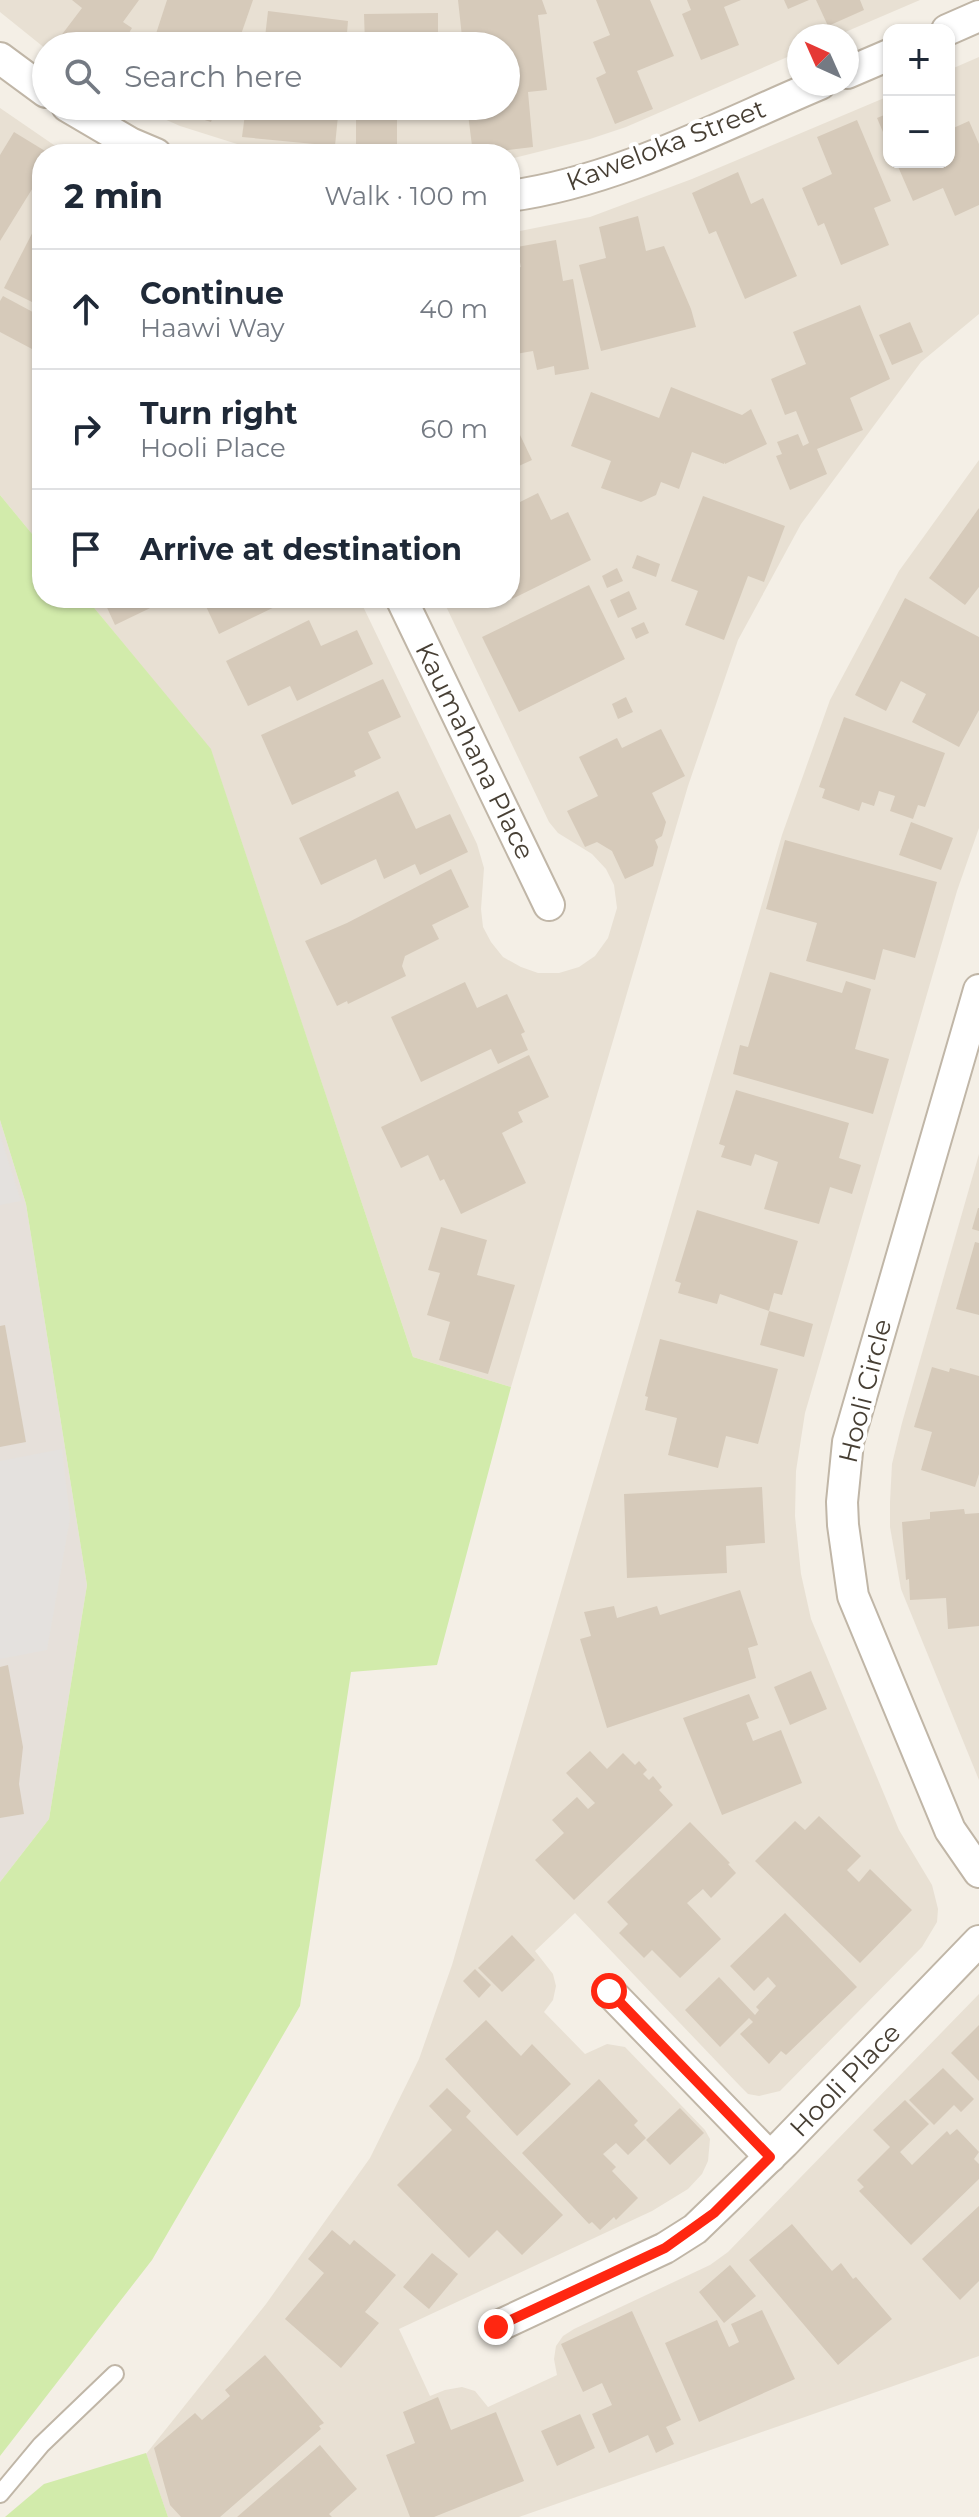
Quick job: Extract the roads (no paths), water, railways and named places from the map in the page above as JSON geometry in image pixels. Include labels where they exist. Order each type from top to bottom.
[{"type":"street","points":[[955,26],[979,16]]},
{"type":"street","points":[[0,58],[32,82]]},
{"type":"street","points":[[859,68],[883,58]]},
{"type":"street","name":"Kaweloka Street","points":[[520,194],[591,178],[792,96]]},
{"type":"street","points":[[91,120],[132,144]]},
{"type":"street","name":"Kaumahana Place","points":[[406,608],[549,905]]},
{"type":"street","name":"Hooli Circle","points":[[979,990],[848,1442],[842,1502],[847,1566],[853,1596],[866,1633],[950,1830],[979,1872]]},
{"type":"street","name":"Hooli Place","points":[[496,2327],[665,2248],[714,2213],[979,1941]]},
{"type":"street","points":[[609,1991],[770,2157]]},
{"type":"lane","points":[[0,2494],[41,2445],[115,2374]]}]
